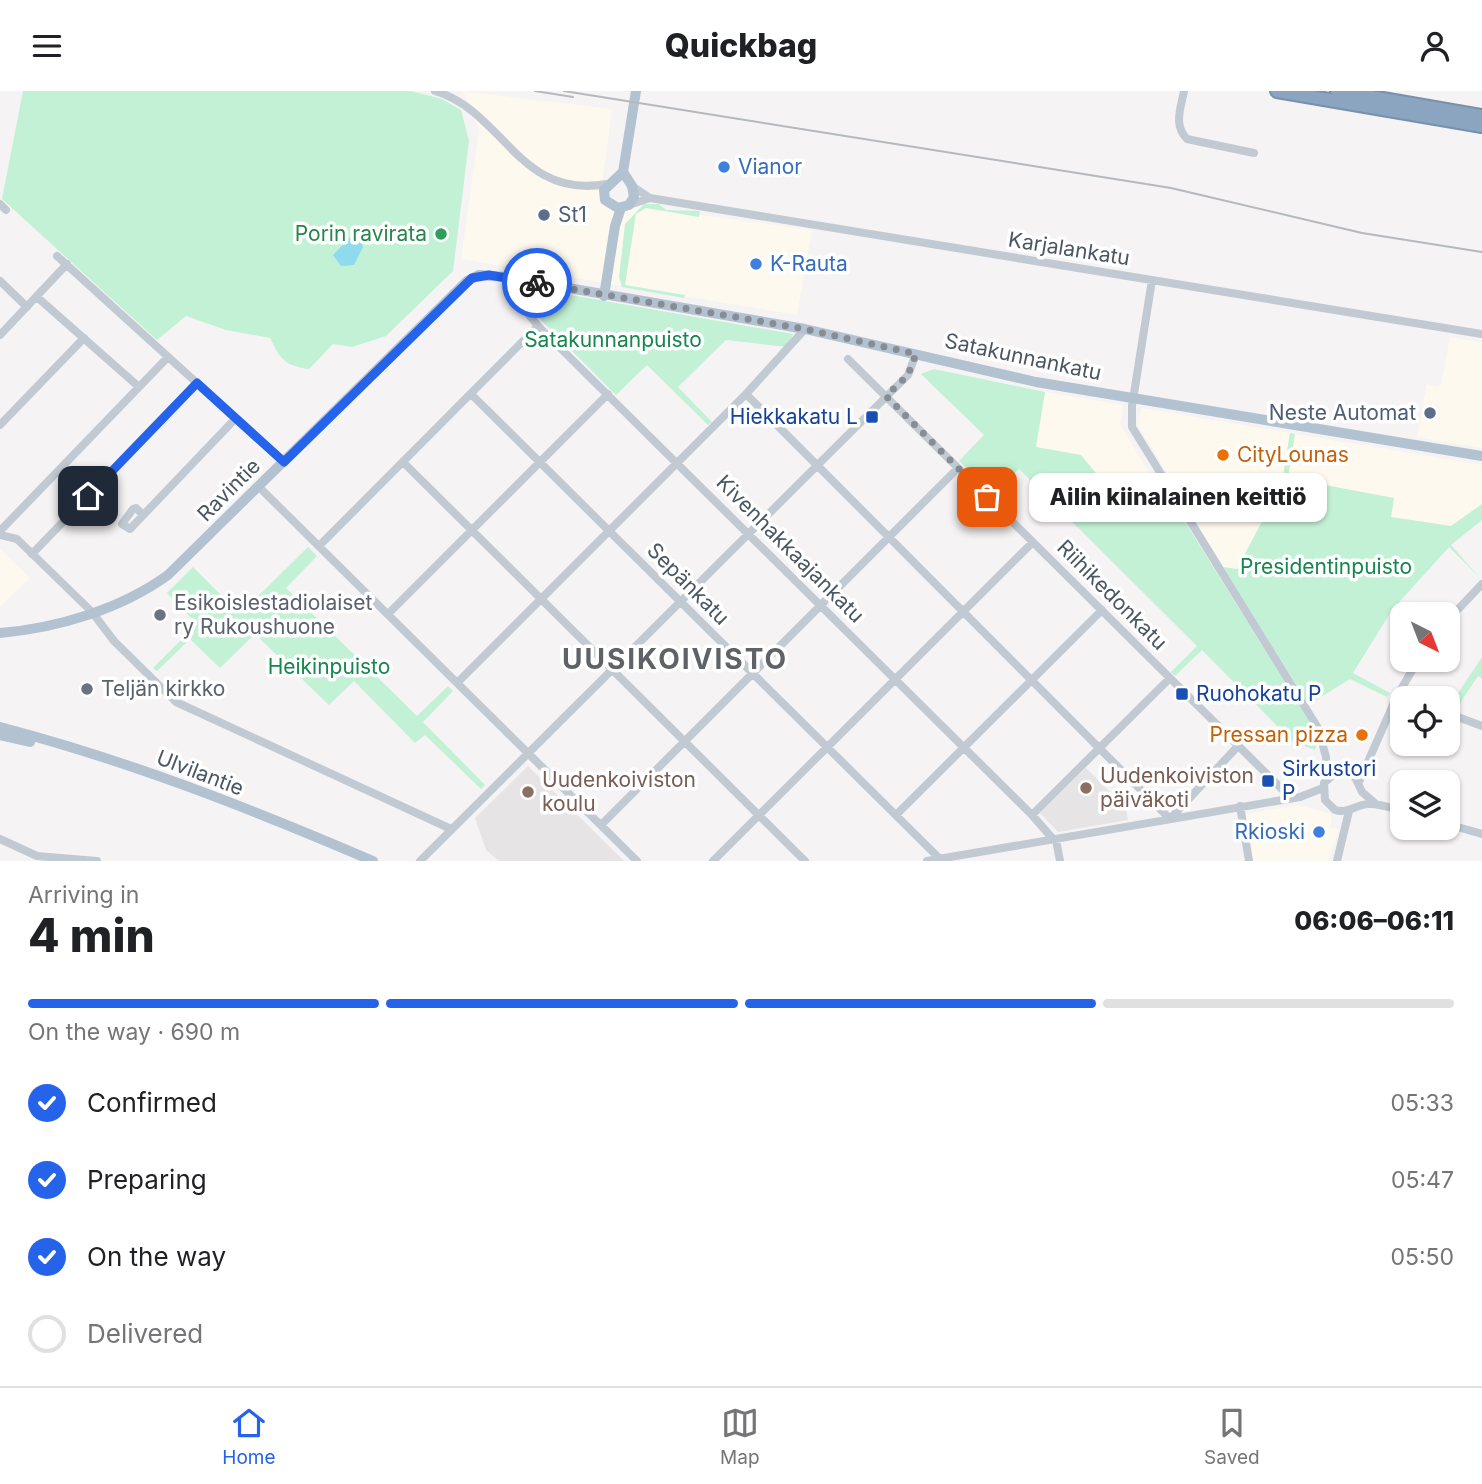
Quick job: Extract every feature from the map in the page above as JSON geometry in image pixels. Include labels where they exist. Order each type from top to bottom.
[{"type":"highway","points":[[1277,91],[1482,126]]},
{"type":"highway","points":[[1336,91],[1482,116]]},
{"type":"main road","points":[[617,205],[634,197],[628,180],[636,91]]},
{"type":"main road","points":[[604,296],[617,205],[610,182],[628,180]]},
{"type":"main road","name":"Ravintie","points":[[0,633],[48,625],[92,612],[134,596],[168,575],[467,281],[483,275],[516,279]]},
{"type":"main road","name":"Satakunnankatu","points":[[516,279],[805,329],[1036,382],[1482,456]]},
{"type":"main road","name":"Ulvilantie","points":[[0,727],[77,747],[373,861]]},
{"type":"main road","name":"Ulvilantie","points":[[0,735],[116,763]]},
{"type":"main road","name":"Ulvilantie","points":[[269,820],[355,861]]},
{"type":"street","points":[[435,91],[463,105],[539,175],[589,188],[617,205]]},
{"type":"street","points":[[1184,91],[1178,120],[1179,129],[1187,139],[1254,153]]},
{"type":"street","name":"Karjalankatu","points":[[628,180],[650,198]]},
{"type":"street","points":[[589,188],[610,182]]},
{"type":"street","name":"Karjalankatu","points":[[617,205],[650,198],[1482,334]]},
{"type":"street","points":[[57,255],[284,462]]},
{"type":"street","points":[[0,335],[67,264]]},
{"type":"street","name":"Kivenhakkaajankatu","points":[[516,279],[514,296],[538,325],[1055,839]]},
{"type":"street","points":[[1152,280],[1133,398],[1132,427],[1318,728],[1326,757],[1327,778],[1323,788],[1325,800]]},
{"type":"street","points":[[0,281],[27,307]]},
{"type":"street","points":[[37,297],[139,387]]},
{"type":"street","points":[[319,546],[538,325]]},
{"type":"street","points":[[457,683],[746,394],[805,329]]},
{"type":"street","points":[[0,425],[84,338]]},
{"type":"street","points":[[420,861],[908,375],[916,354]]},
{"type":"street","points":[[168,357],[0,533],[17,539],[92,612],[114,641],[157,685],[187,709],[451,829]]},
{"type":"street","name":"Riihikedonkatu","points":[[848,359],[1290,797]]},
{"type":"street","points":[[32,554],[197,383]]},
{"type":"street","name":"Sepänkatu","points":[[471,394],[940,859]]},
{"type":"street","points":[[388,614],[542,463],[608,394]]},
{"type":"street","points":[[746,394],[1170,819]]},
{"type":"street","points":[[143,515],[235,419]]},
{"type":"street","points":[[403,461],[805,861]]},
{"type":"street","points":[[601,825],[958,468]]},
{"type":"street","points":[[259,487],[637,861]]},
{"type":"street","points":[[713,861],[1033,542]]},
{"type":"street","points":[[1460,607],[1482,584]]},
{"type":"street","points":[[896,815],[1102,610]]},
{"type":"street","points":[[1032,815],[1170,678]]},
{"type":"street","points":[[1359,782],[1390,711]]},
{"type":"street","points":[[1460,718],[1482,726]]},
{"type":"street","points":[[1170,819],[1238,746]]},
{"type":"street","points":[[1326,757],[1359,782],[1362,792],[1376,804]]},
{"type":"street","points":[[1327,778],[1348,773],[1366,761]]},
{"type":"street","points":[[1306,796],[1323,788]]},
{"type":"street","points":[[1337,861],[1343,831],[1362,792]]},
{"type":"street","points":[[927,861],[1290,797],[1306,796],[1325,800],[1335,810],[1343,831]]},
{"type":"street","points":[[1335,810],[1376,804],[1390,808]]},
{"type":"street","points":[[1240,806],[1249,861]]},
{"type":"street","points":[[1460,828],[1482,834]]},
{"type":"street","points":[[0,839],[37,856],[97,861]]},
{"type":"street","points":[[1055,839],[1060,861]]},
{"type":"street","points":[[428,861],[432,851]]},
{"type":"shaded area","points":[[463,91],[612,109],[600,201],[812,230],[797,315],[461,259],[479,130]]},
{"type":"shaded area","points":[[1450,337],[1482,342],[1482,448],[1417,437],[1427,383],[1434,387],[1441,385]]},
{"type":"shaded area","points":[[1045,392],[1123,405],[1120,424],[1165,499],[1147,511],[1123,507],[1081,455],[1035,447]]},
{"type":"shaded area","points":[[1141,408],[1290,433],[1282,483],[1237,569],[1223,567],[1138,425]]},
{"type":"shaded area","points":[[1295,434],[1482,465],[1482,504],[1451,526],[1391,517],[1393,498],[1287,481]]},
{"type":"shaded area","points":[[0,549],[30,578],[0,607]]},
{"type":"shaded area","name":"Uudenkoiviston koulu","points":[[528,766],[624,861],[499,861],[486,850],[475,818]]},
{"type":"shaded area","name":"Uudenkoiviston päiväkoti","points":[[1086,768],[1126,808],[1128,820],[1058,832],[1040,813]]},
{"type":"shaded area","points":[[1298,805],[1331,814],[1331,827],[1339,830],[1328,861],[1253,861],[1244,814]]},
{"type":"green space","points":[[23,91],[411,91],[442,99],[461,110],[469,141],[453,271],[386,336],[352,347],[333,344],[309,369],[294,366],[284,360],[270,338],[226,330],[186,316],[157,340],[2,199]]},
{"type":"green space","points":[[644,204],[659,204],[666,210],[700,211],[699,217],[646,208],[636,214],[625,285],[685,295],[684,298],[622,287],[619,277],[625,224]]},
{"type":"green space","name":"Satakunnanpuisto","points":[[525,287],[793,334],[787,347],[726,340],[678,387],[712,422],[708,425],[647,365],[616,395],[522,301],[518,295]]},
{"type":"green space","points":[[934,369],[1045,392],[1036,447],[1081,455],[1124,507],[1147,511],[1169,496],[1319,737],[1315,750],[1293,742],[1202,650],[1175,676],[1171,672],[1197,646],[1019,469],[993,494],[959,461],[984,435],[921,374]]},
{"type":"green space","name":"Presidentinpuisto","points":[[1290,433],[1295,434],[1288,478],[1394,498],[1391,517],[1451,526],[1482,504],[1482,520],[1451,545],[1478,576],[1449,547],[1399,602],[1390,602],[1390,613],[1353,673],[1390,693],[1387,697],[1350,679],[1311,703],[1307,702],[1223,567],[1237,569],[1282,483]]},
{"type":"green space","name":"Heikinpuisto","points":[[308,547],[317,556],[286,588],[417,716],[448,686],[453,691],[423,722],[485,785],[481,789],[425,735],[415,743],[354,681],[329,705],[255,634],[220,668],[190,639],[157,671],[153,668],[197,624],[167,593],[193,567],[240,614]]},
{"type":"green space","points":[[1482,657],[1482,679],[1478,676],[1460,703],[1460,690]]},
{"type":"water","points":[[357,230],[363,247],[354,265],[341,266],[333,255]]},
{"type":"railway","points":[[535,91],[573,97]]},
{"type":"railway","points":[[564,91],[1171,188],[1362,233],[1482,252]]},
{"type":"way so far","points":[[537,283],[805,329],[916,354],[908,375],[886,396],[987,497]]},
{"type":"place","name":"Vianor","points":[[724,167]]},
{"type":"place","name":"St1","points":[[544,215]]},
{"type":"place","name":"Porin ravirata","points":[[441,234]]},
{"type":"place","name":"K-Rauta","points":[[756,264]]},
{"type":"place","name":"Neste Automat","points":[[1430,413]]},
{"type":"place","name":"Hiekkakatu L","points":[[872,417]]},
{"type":"place","name":"CityLounas","points":[[1223,455]]},
{"type":"place","name":"Ailin kiinalainen keittiö","points":[[987,497]]},
{"type":"place","name":"Esikoislestadiolaiset ry Rukoushuone","points":[[160,615]]},
{"type":"place","name":"Teljän kirkko","points":[[87,689]]},
{"type":"place","name":"Ruohokatu P","points":[[1182,694]]},
{"type":"place","name":"Pressan pizza","points":[[1362,735]]},
{"type":"place","name":"Sirkustori P","points":[[1268,781]]},
{"type":"place","name":"Uudenkoiviston päiväkoti","points":[[1086,788]]},
{"type":"place","name":"Uudenkoiviston koulu","points":[[528,792]]},
{"type":"place","name":"Rkioski","points":[[1319,832]]},
{"type":"district","name":"UUSIKOIVISTO","points":[[675,659]]},
{"type":"route","points":[[88,496],[197,383],[284,462],[467,281],[479,275],[489,275],[537,283]]}]
